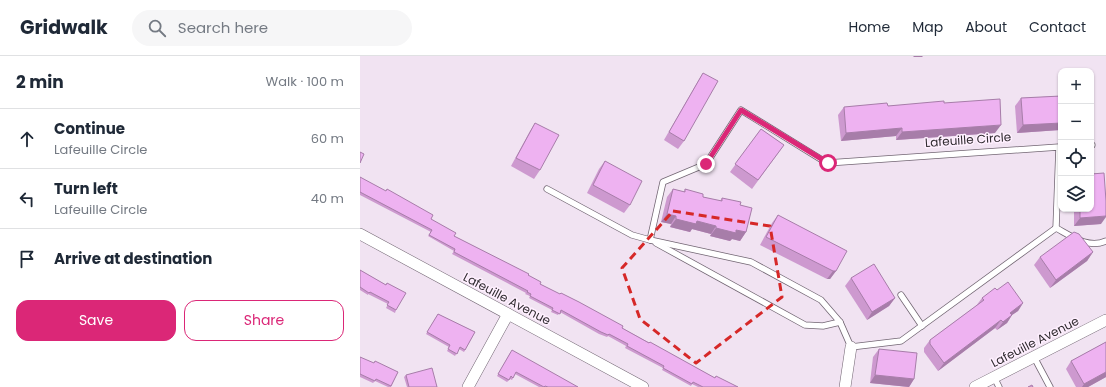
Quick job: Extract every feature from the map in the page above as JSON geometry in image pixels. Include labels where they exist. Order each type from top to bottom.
[{"type":"street","name":"Lafeuille Avenue","points":[[360,234],[643,387]]},
{"type":"street","points":[[468,387],[508,314]]},
{"type":"street","name":"Lafeuille Avenue","points":[[975,387],[997,382],[1034,357],[1106,320]]},
{"type":"street","points":[[844,387],[851,347]]},
{"type":"lane","name":"Lafeuille Circle","points":[[650,240],[663,182],[706,164],[741,110],[828,163],[1058,147]]},
{"type":"lane","name":"Lafeuille Circle","points":[[1056,228],[1059,176]]},
{"type":"lane","points":[[547,189],[632,235],[751,262],[822,300],[840,322],[851,347],[901,341],[1056,228],[1085,242],[1096,244],[1106,242]]},
{"type":"lane","points":[[650,240],[805,325],[823,326],[840,322]]},
{"type":"lane","points":[[901,295],[922,326]]},
{"type":"lane","points":[[1034,357],[1050,387]]},
{"type":"highlighted area","points":[[673,211],[770,226],[782,297],[696,363],[640,319],[622,268]]},
{"type":"building","points":[[703,73],[718,81],[684,141],[669,132]]},
{"type":"building","points":[[1058,96],[1058,123],[1023,125],[1021,98]]},
{"type":"building","points":[[1000,99],[1001,125],[902,132],[902,128],[846,133],[844,107],[887,103],[888,106],[944,101],[944,103]]},
{"type":"building","points":[[535,123],[559,135],[540,170],[516,158]]},
{"type":"building","points":[[761,129],[784,145],[758,180],[735,164]]},
{"type":"building","points":[[360,152],[364,154],[360,163]]},
{"type":"building","points":[[605,161],[642,181],[630,205],[593,185]]},
{"type":"building","points":[[1104,173],[1106,216],[1080,218],[1080,212],[1094,212],[1094,174]]},
{"type":"building","points":[[360,177],[386,191],[387,189],[433,215],[431,219],[456,233],[454,236],[529,274],[528,275],[541,282],[540,284],[579,302],[623,326],[622,328],[715,378],[716,376],[738,387],[703,387],[693,382],[692,384],[663,368],[664,366],[627,346],[628,344],[609,334],[608,335],[601,332],[561,310],[560,314],[552,310],[553,308],[530,296],[531,294],[527,292],[528,291],[454,252],[455,249],[429,235],[432,230],[360,192]]},
{"type":"building","points":[[673,189],[685,192],[685,189],[703,194],[703,197],[722,201],[722,198],[741,202],[740,205],[752,208],[746,232],[736,230],[736,233],[697,221],[696,224],[676,219],[676,216],[667,214]]},
{"type":"building","points":[[778,215],[847,251],[836,271],[833,271],[766,237]]},
{"type":"building","points":[[1074,232],[1079,234],[1093,252],[1056,280],[1040,257]]},
{"type":"building","points":[[874,264],[895,298],[872,312],[851,278]]},
{"type":"building","points":[[360,270],[386,285],[387,283],[406,293],[396,310],[387,305],[389,302],[360,287]]},
{"type":"building","points":[[1008,282],[1023,303],[1010,313],[1012,315],[1003,322],[1001,320],[944,363],[930,344],[930,340],[984,300],[982,298],[995,288],[997,290]]},
{"type":"building","points":[[438,314],[475,332],[465,350],[460,347],[457,354],[448,349],[450,345],[427,332]]},
{"type":"building","points":[[1106,342],[1106,372],[1084,384],[1071,361]]},
{"type":"building","points":[[879,349],[917,353],[914,379],[875,375]]},
{"type":"building","points":[[512,350],[578,387],[544,387],[516,372],[513,378],[511,376],[509,380],[498,374]]},
{"type":"building","points":[[360,357],[374,363],[375,361],[398,372],[391,386],[360,374]]},
{"type":"building","points":[[432,368],[437,387],[409,387],[406,375]]},
{"type":"route","points":[[706,164],[741,110],[828,163]]}]
